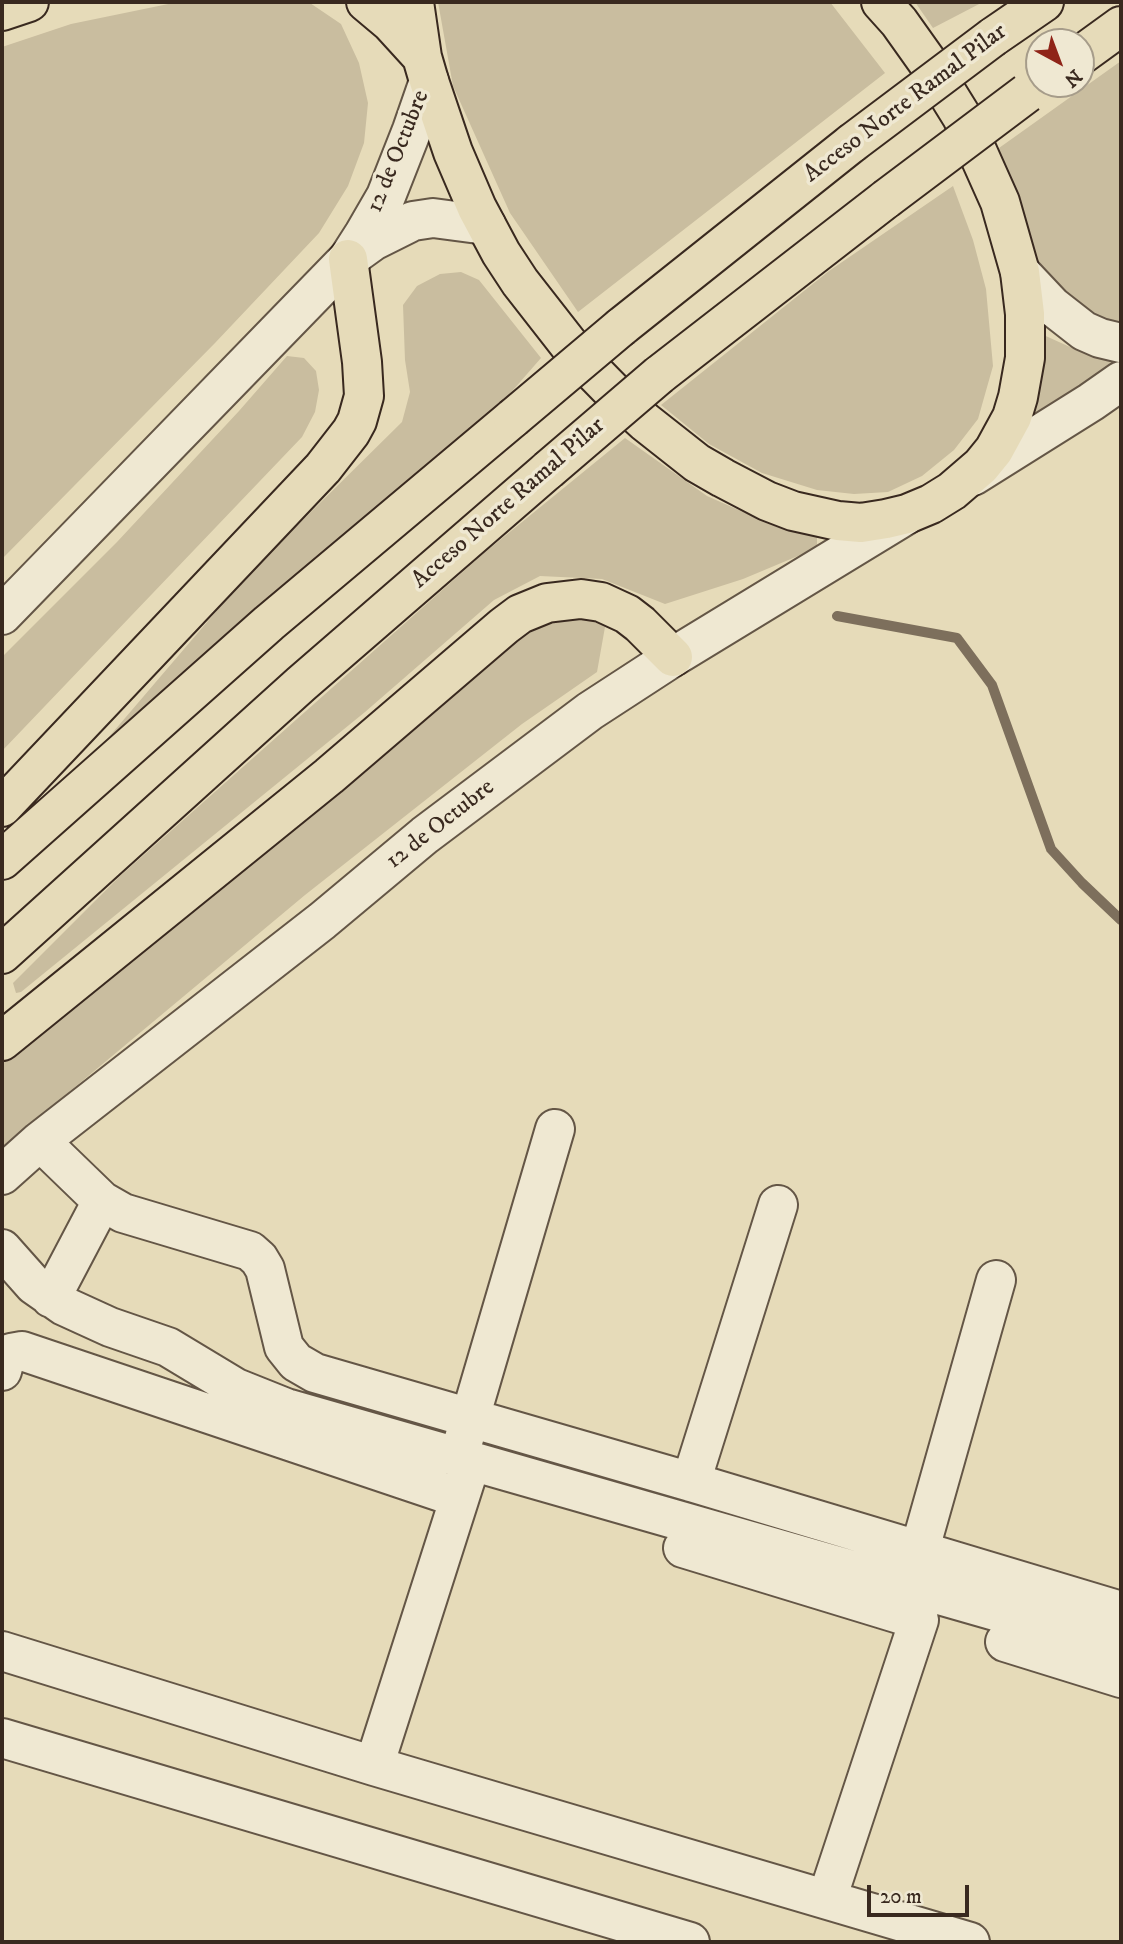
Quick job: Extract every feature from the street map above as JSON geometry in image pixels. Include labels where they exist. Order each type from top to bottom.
[{"type":"main road","points":[[2,11],[29,2]]},
{"type":"main road","points":[[366,2],[390,23],[425,69]]},
{"type":"main road","points":[[414,2],[425,69],[453,152],[486,226],[526,290],[577,355],[637,415],[697,463],[767,501],[793,511],[814,517],[861,523],[907,514],[931,505],[968,479],[994,450],[1012,417],[1025,359],[1020,272],[1000,202],[962,117],[931,67],[881,2]]},
{"type":"main road","name":"Acceso Norte Ramal Pilar","points":[[2,860],[269,622],[621,327],[852,143],[1044,2]]},
{"type":"main road","points":[[1095,45],[1121,26]]},
{"type":"main road","name":"Acceso Norte Ramal Pilar","points":[[2,954],[301,684],[659,375],[1025,94]]},
{"type":"main road","points":[[2,807],[323,468],[351,432],[364,396],[361,351],[348,259]]},
{"type":"main road","points":[[2,1041],[329,776],[520,614],[547,603],[581,599],[601,602],[634,619],[673,657]]},
{"type":"street","name":"12 de Octubre","points":[[348,259],[386,196],[404,152],[425,69]]},
{"type":"street","name":"12 de Octubre","points":[[2,615],[348,259],[373,241],[413,221],[433,218],[486,226]]},
{"type":"street","points":[[1020,272],[1068,320],[1092,334],[1121,343]]},
{"type":"street","points":[[968,479],[1080,410],[1121,381]]},
{"type":"street","name":"12 de Octubre","points":[[2,1175],[40,1141],[322,921],[425,835],[590,711],[907,514]]},
{"type":"street","points":[[374,1766],[459,1498],[470,1418],[555,1129]]},
{"type":"street","points":[[40,1141],[102,1201],[123,1213],[250,1251],[265,1269],[285,1347],[296,1362],[315,1373],[691,1482],[1121,1647]]},
{"type":"street","points":[[51,1298],[102,1201]]},
{"type":"street","points":[[691,1482],[778,1205]]},
{"type":"street","points":[[2,1249],[34,1285],[64,1306],[110,1327],[168,1347],[236,1388],[286,1408],[465,1459],[915,1569],[1121,1611]]},
{"type":"street","points":[[915,1569],[996,1280]]},
{"type":"street","points":[[2,1371],[5,1360],[11,1353],[22,1350],[459,1498]]},
{"type":"street","points":[[561,1511],[919,1620],[827,1899]]},
{"type":"street","points":[[1005,1642],[1121,1678]]},
{"type":"street","points":[[2,1651],[374,1766],[970,1942]]},
{"type":"street","points":[[2,1738],[637,1935],[690,1942]]},
{"type":"shaded area","points":[[178,2],[305,2],[341,24],[359,63],[368,103],[364,143],[348,186],[319,233],[215,343],[2,559],[2,47],[71,24]]},
{"type":"shaded area","points":[[438,2],[830,2],[885,73],[578,312],[510,213],[453,86]]},
{"type":"shaded area","points":[[915,2],[983,2],[933,28]]},
{"type":"shaded area","points":[[1121,61],[1121,326],[1111,325],[1038,275],[999,148],[1069,98],[1095,98],[1095,80]]},
{"type":"shaded area","points":[[953,186],[973,240],[986,289],[993,366],[978,419],[954,450],[922,476],[888,492],[854,494],[817,490],[762,473],[709,444],[661,405],[829,271]]},
{"type":"shaded area","points":[[461,272],[479,280],[541,358],[500,405],[107,747],[102,745],[249,573],[402,422],[410,392],[405,360],[403,305],[417,286],[440,274]]},
{"type":"shaded area","points":[[1037,332],[1081,352],[1113,362],[1031,424]]},
{"type":"shaded area","points":[[287,356],[304,358],[316,371],[319,390],[315,412],[302,437],[2,751],[2,657],[117,542]]},
{"type":"shaded area","points":[[625,438],[707,496],[777,527],[817,536],[817,548],[743,579],[665,604],[602,579],[540,576],[494,600],[365,712],[21,992],[16,993],[13,983],[119,877],[484,553]]},
{"type":"shaded area","points":[[578,613],[605,627],[597,672],[522,724],[305,895],[2,1148],[2,1064],[221,885],[528,623]]},
{"type":"waterway","points":[[837,616],[957,638],[992,685],[1051,849],[1121,920]]}]
